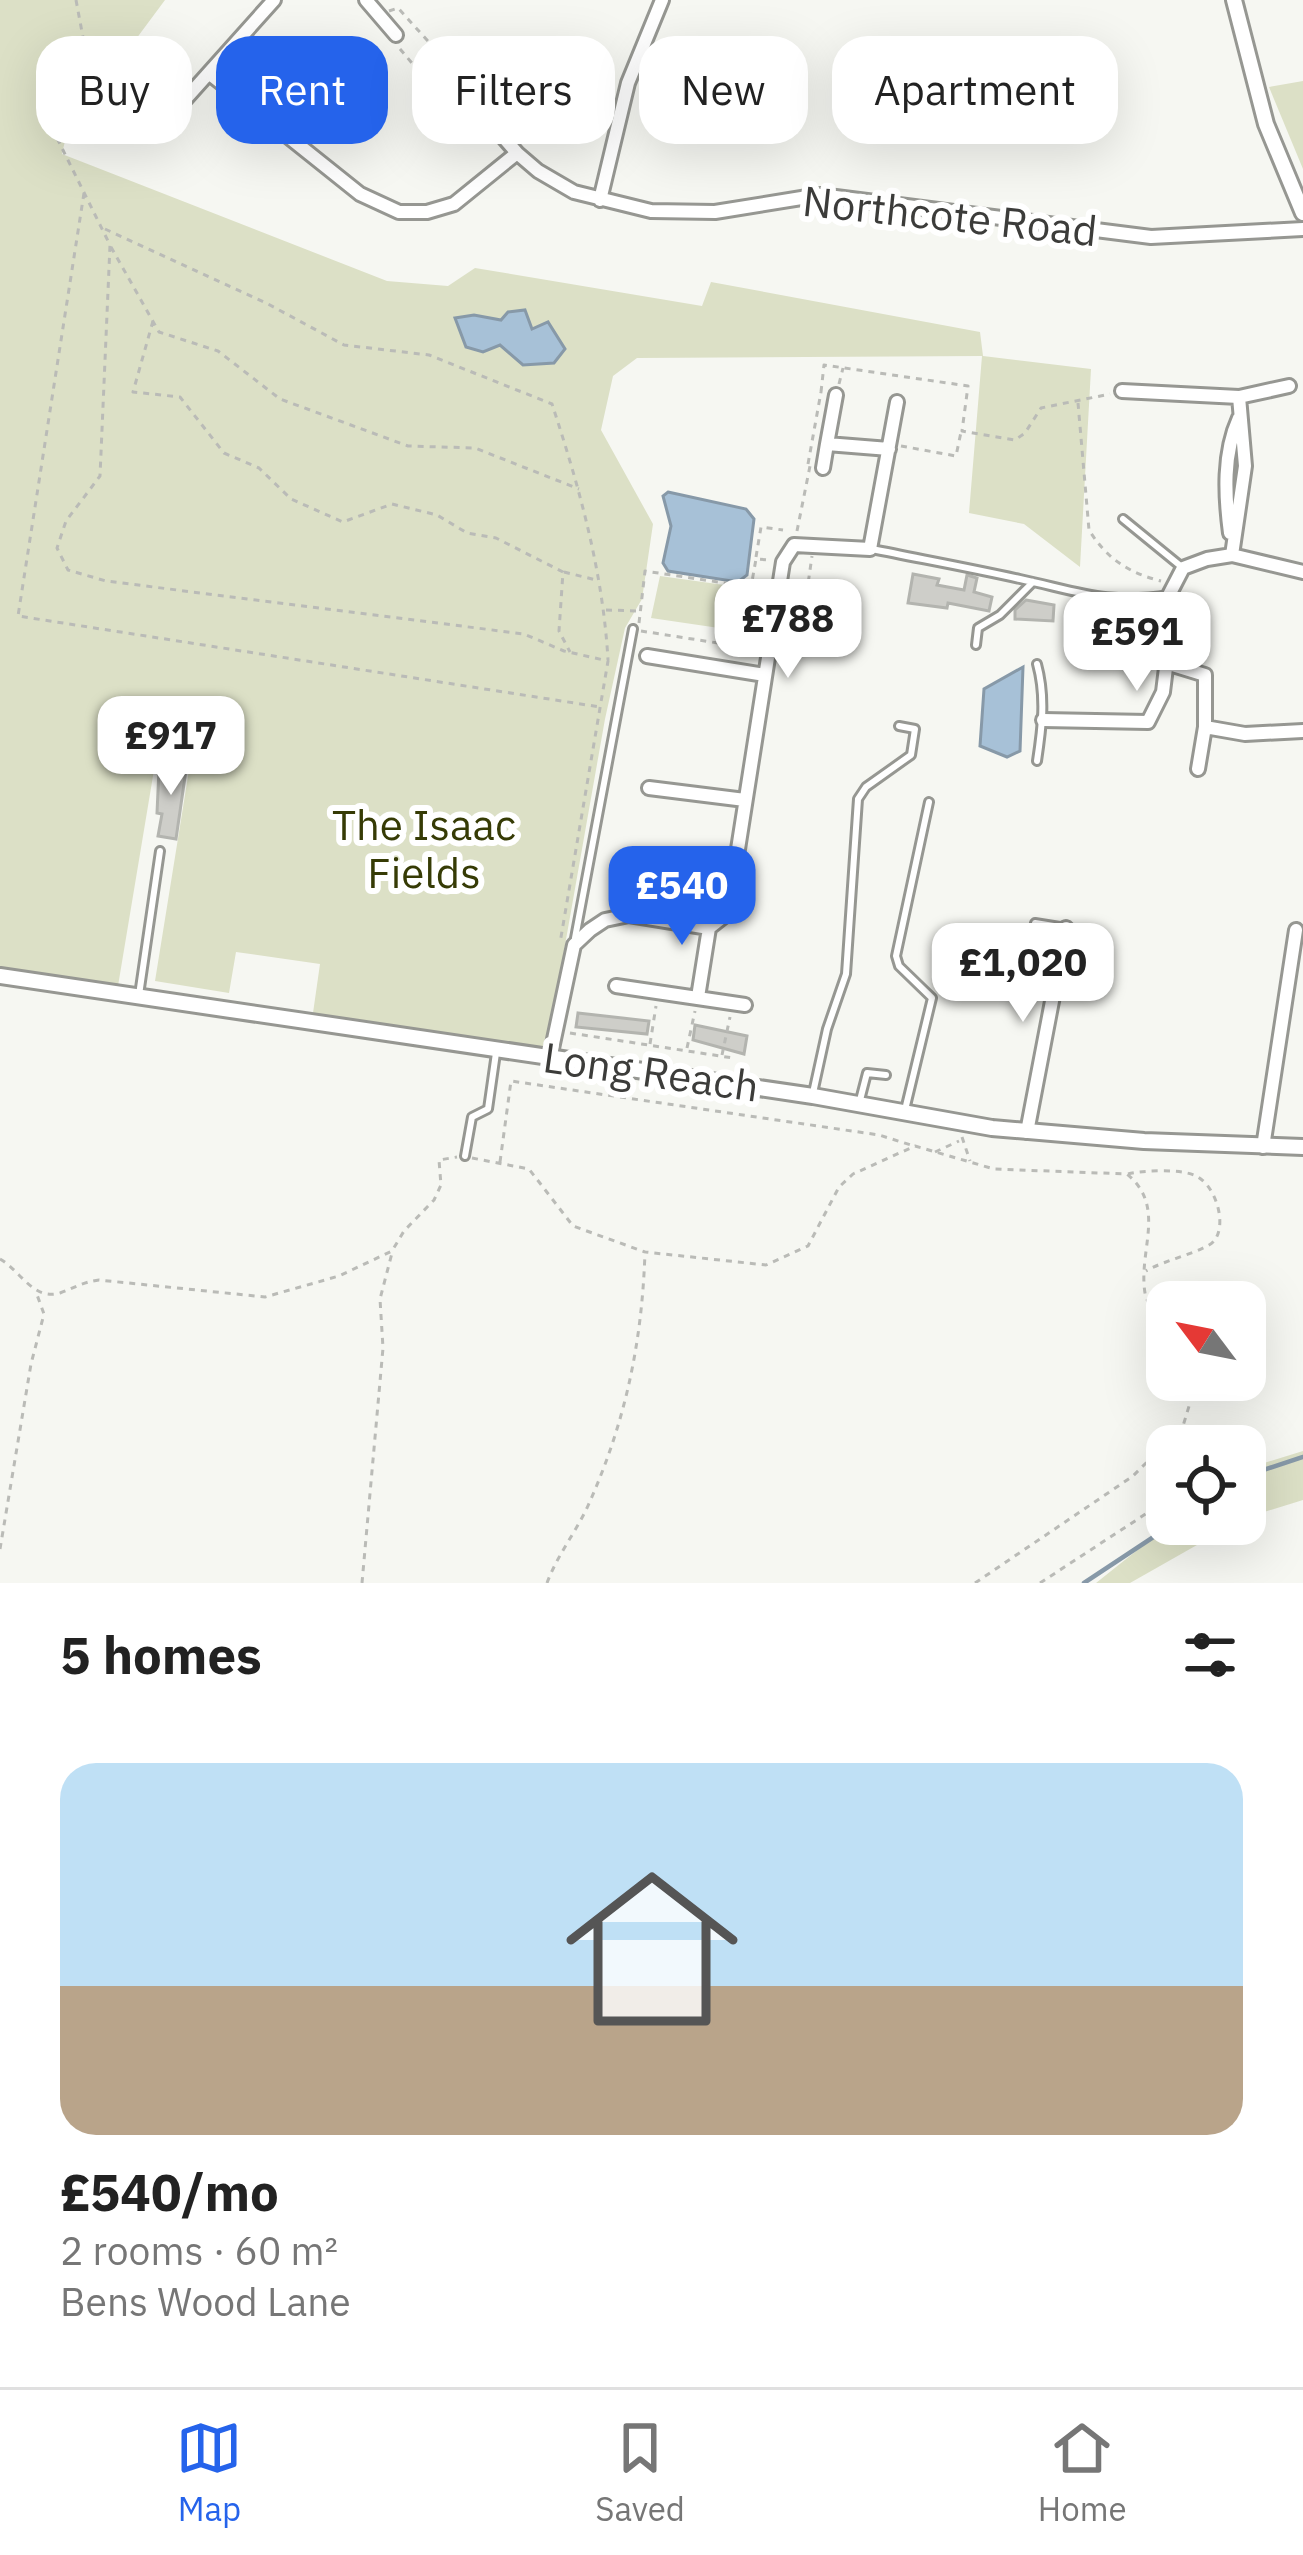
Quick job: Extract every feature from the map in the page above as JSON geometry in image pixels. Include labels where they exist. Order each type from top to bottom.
[{"type":"street","points":[[192,94],[274,0]]},
{"type":"street","points":[[366,0],[396,35]]},
{"type":"street","points":[[600,200],[628,83],[662,0]]},
{"type":"street","points":[[1234,0],[1266,124],[1303,213]]},
{"type":"street","points":[[211,74],[360,194],[399,212],[454,205],[517,153]]},
{"type":"street","name":"Northcote Road","points":[[509,144],[558,185],[651,211],[715,212],[820,195],[1151,237],[1303,229]]},
{"type":"street","points":[[1122,391],[1239,398],[1289,386]]},
{"type":"street","points":[[824,468],[836,395]]},
{"type":"street","points":[[1232,555],[1245,466],[1239,398]]},
{"type":"street","points":[[698,997],[709,928],[728,914],[783,562],[794,544],[870,549],[897,402]]},
{"type":"street","points":[[827,444],[890,447]]},
{"type":"street","points":[[1042,720],[1148,722],[1162,692],[1172,619],[1170,589],[1183,568],[1232,555],[1303,572]]},
{"type":"street","points":[[647,656],[764,675]]},
{"type":"street","points":[[1166,664],[1205,675],[1198,769]]},
{"type":"street","points":[[1204,727],[1245,734],[1303,731]]},
{"type":"street","points":[[649,788],[746,800]]},
{"type":"street","points":[[550,1058],[567,943],[605,920],[629,915],[709,928]]},
{"type":"street","points":[[1027,1132],[1066,928]]},
{"type":"street","points":[[1263,1147],[1296,930]]},
{"type":"street","name":"Long Reach","points":[[0,976],[812,1096],[964,1124],[1027,1132],[1303,1147]]},
{"type":"street","points":[[616,986],[739,1004]]},
{"type":"lane","points":[[1123,519],[1183,568]]},
{"type":"lane","points":[[870,549],[1081,596],[1121,599],[1170,589]]},
{"type":"lane","points":[[976,645],[978,628],[1000,615],[1034,582]]},
{"type":"lane","points":[[567,943],[636,630]]},
{"type":"lane","points":[[1037,664],[1042,685],[1037,761]]},
{"type":"lane","points":[[812,1096],[846,974],[858,800],[866,788],[911,755],[915,729],[899,726]]},
{"type":"lane","points":[[904,1113],[932,998],[899,966],[896,956],[929,802]]},
{"type":"lane","points":[[140,994],[160,851]]},
{"type":"lane","points":[[1036,923],[1085,931]]},
{"type":"lane","points":[[465,1156],[472,1117],[488,1109],[496,1050]]},
{"type":"lane","points":[[859,1105],[867,1073],[886,1076]]},
{"type":"path","points":[[76,0],[85,48],[56,136],[159,332],[218,351],[280,399],[408,446],[476,448],[579,490]]},
{"type":"path","points":[[376,12],[398,8],[423,36]]},
{"type":"path","points":[[396,35],[391,39],[412,63]]},
{"type":"path","points":[[85,191],[18,616],[600,707]]},
{"type":"path","points":[[102,228],[268,304],[344,345],[429,355],[552,404],[579,490],[604,610],[608,661],[567,943]]},
{"type":"path","points":[[110,245],[100,476],[66,521],[58,548],[68,570],[106,581],[524,634],[571,653],[608,661]]},
{"type":"path","points":[[153,321],[133,392],[180,397],[224,453],[259,468],[292,499],[343,522],[392,504],[436,515],[467,533],[496,538],[562,572],[598,581]]},
{"type":"path","points":[[794,544],[824,365],[968,386],[956,456],[890,447]]},
{"type":"path","points":[[820,392],[836,395],[842,368]]},
{"type":"path","points":[[962,430],[1015,440],[1041,408],[1056,401],[1078,402],[1122,391]]},
{"type":"path","points":[[1078,402],[1090,530],[1100,548],[1130,571],[1170,589]]},
{"type":"path","points":[[808,466],[824,468]]},
{"type":"path","points":[[783,530],[761,527],[751,587],[645,571],[636,630],[784,655],[799,646],[814,546]]},
{"type":"path","points":[[756,559],[783,562]]},
{"type":"path","points":[[562,572],[559,631],[571,653]]},
{"type":"path","points":[[604,610],[640,611]]},
{"type":"path","points":[[650,1046],[659,992]]},
{"type":"path","points":[[687,1050],[698,997]]},
{"type":"path","points":[[722,1057],[739,1004]]},
{"type":"path","points":[[556,1031],[734,1058]]},
{"type":"path","points":[[500,1164],[511,1081],[879,1136],[994,1169],[1194,1174],[1220,1215],[1219,1235],[1212,1244],[1174,1256],[1146,1272]]},
{"type":"path","points":[[964,1124],[961,1140],[970,1163]]},
{"type":"path","points":[[935,1153],[961,1140]]},
{"type":"path","points":[[362,1583],[382,1348],[380,1299],[392,1251],[441,1185],[440,1160],[465,1156],[530,1169],[573,1226],[645,1252],[766,1265],[808,1246],[839,1187],[853,1174],[914,1146]]},
{"type":"path","points":[[1126,1174],[1145,1195],[1150,1217],[1146,1296]]},
{"type":"path","points":[[36,1292],[56,1294],[78,1282],[99,1280],[266,1297],[339,1276],[392,1251]]},
{"type":"path","points":[[547,1583],[615,1442],[630,1394],[643,1322],[645,1252]]},
{"type":"path","points":[[0,1258],[36,1292],[44,1314],[0,1549]]},
{"type":"path","points":[[975,1583],[1146,1463]]},
{"type":"path","points":[[1040,1583],[1146,1514]]},
{"type":"green space","name":"The Isaac Fields","points":[[0,0],[165,0],[138,36],[36,36],[36,144],[64,144],[62,154],[387,281],[448,286],[475,268],[702,306],[711,282],[980,332],[983,356],[1091,369],[1080,567],[1024,524],[969,513],[982,356],[637,358],[613,376],[601,430],[653,524],[642,599],[625,628],[605,719],[547,1047],[550,1058],[312,1020],[320,964],[236,952],[229,993],[155,981],[190,764],[156,758],[117,992],[0,976]]},
{"type":"green space","points":[[1303,81],[1303,169],[1269,87]]},
{"type":"green space","points":[[660,576],[760,590],[753,633],[651,618]]},
{"type":"green space","points":[[811,587],[851,593],[844,641],[804,635]]},
{"type":"green space","points":[[1303,1451],[1303,1500],[1266,1511],[1266,1462]]},
{"type":"green space","points":[[1146,1543],[1197,1545],[1130,1583],[1096,1583]]},
{"type":"water","points":[[525,310],[532,329],[548,322],[565,349],[554,363],[523,365],[500,345],[483,352],[466,347],[455,318],[474,315],[501,320],[508,312]]},
{"type":"water","points":[[668,492],[746,509],[754,519],[747,575],[738,582],[668,571],[663,563],[671,526],[663,496]]},
{"type":"water","points":[[1023,667],[1020,751],[1007,757],[980,746],[984,689]]},
{"type":"building","points":[[913,574],[964,590],[967,575],[977,578],[974,592],[992,597],[989,611],[948,603],[947,608],[908,603]]},
{"type":"building","points":[[1026,600],[1054,605],[1053,621],[1015,619],[1015,610]]},
{"type":"building","points":[[172,761],[187,763],[176,839],[158,836],[162,814],[157,813],[159,769],[171,771]]},
{"type":"building","points":[[578,1013],[649,1021],[647,1034],[576,1027]]},
{"type":"building","points":[[695,1025],[747,1036],[744,1054],[693,1040]]},
{"type":"waterway","points":[[1266,1469],[1303,1457]]},
{"type":"waterway","points":[[1084,1583],[1146,1542]]}]
